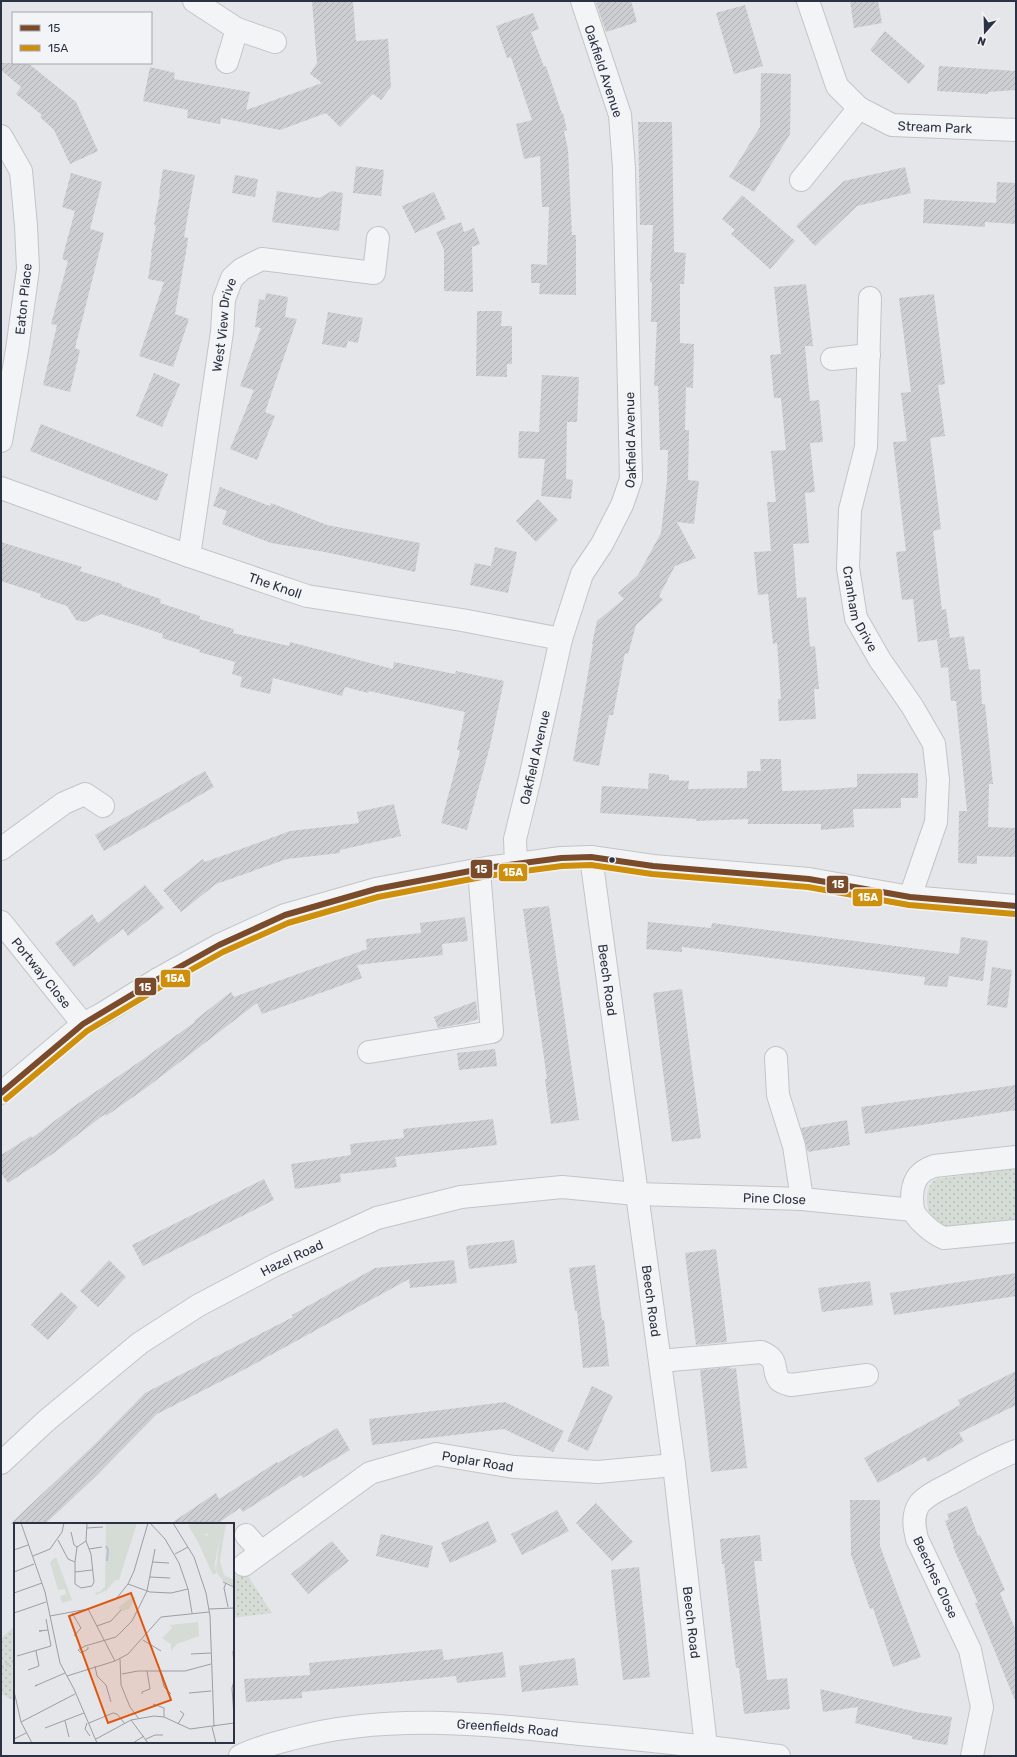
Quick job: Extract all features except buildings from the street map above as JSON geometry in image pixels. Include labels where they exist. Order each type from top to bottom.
[{"type":"street","points":[[194,1],[237,29],[275,42]]},
{"type":"street","name":"Oakfield Avenue","points":[[516,864],[515,839],[530,778],[560,639],[582,574],[602,544],[622,505],[631,479],[624,168],[620,115],[582,1]]},
{"type":"street","name":"Stream Park","points":[[808,1],[837,86],[859,108],[892,125],[1016,130]]},
{"type":"street","points":[[227,62],[237,29]]},
{"type":"street","points":[[801,180],[859,108]]},
{"type":"street","name":"Eaton Place","points":[[1,136],[21,171],[28,270],[17,350],[1,441]]},
{"type":"street","name":"West View Drive","points":[[190,556],[222,332],[224,299],[232,278],[242,269],[262,259],[374,273],[378,238]]},
{"type":"street","name":"Cranham Drive","points":[[870,298],[866,447],[850,510],[848,568],[856,618],[880,660],[912,706],[934,744],[938,780],[936,822],[910,897]]},
{"type":"street","points":[[832,359],[869,355]]},
{"type":"street","name":"The Knoll","points":[[1,488],[190,556],[307,596],[462,620],[560,639]]},
{"type":"street","points":[[1,848],[64,803],[85,794],[103,806]]},
{"type":"street","points":[[1,1093],[83,1024],[102,1014],[158,979],[219,945],[285,915],[376,889],[479,870],[561,858],[591,857],[654,866],[809,879],[910,897],[1016,906]]},
{"type":"street","name":"Beech Road","points":[[591,857],[674,1465],[706,1746]]},
{"type":"street","points":[[369,1052],[492,1032],[479,870]]},
{"type":"street","name":"Portway Close","points":[[1,922],[83,1024]]},
{"type":"street","points":[[776,1058],[778,1095],[794,1146],[802,1199]]},
{"type":"street","points":[[1016,1157],[934,1166],[924,1170],[912,1188],[913,1210],[936,1236],[944,1238],[1016,1231]]},
{"type":"street","name":"Hazel Road","points":[[1,1463],[46,1421],[140,1343],[199,1305],[275,1265],[377,1218],[461,1197],[562,1187],[636,1194]]},
{"type":"street","name":"Pine Close","points":[[636,1194],[802,1199],[913,1210]]},
{"type":"street","points":[[660,1361],[761,1352],[773,1360],[779,1379],[782,1382],[791,1384],[866,1375]]},
{"type":"street","name":"Beeches Close","points":[[972,1756],[982,1707],[970,1650],[917,1539],[914,1526],[915,1517],[920,1504],[935,1492],[992,1460],[1016,1451]]},
{"type":"street","name":"Poplar Road","points":[[244,1565],[370,1473],[436,1454],[514,1467],[598,1472],[674,1465]]},
{"type":"street","points":[[246,1536],[261,1552]]},
{"type":"street","name":"Greenfields Road","points":[[240,1756],[257,1748],[325,1730],[384,1723],[454,1723],[706,1746],[779,1756]]},
{"type":"path","points":[[1,1668],[14,1661]]},
{"type":"shaded area","points":[[1016,1168],[1016,1222],[943,1231],[933,1223],[927,1205],[927,1193],[929,1187],[936,1179]]},
{"type":"shaded area","points":[[234,1555],[272,1613],[234,1618]]},
{"type":"shaded area","points":[[14,1627],[14,1700],[1,1694],[1,1638]]},
{"type":"transit line","name":"15","points":[[1,1093],[83,1024],[158,979],[219,945],[285,915],[376,889],[486,868],[561,858],[591,857],[653,866],[809,879],[910,897],[1016,906]]},
{"type":"transit line","name":"15A","points":[[6,1099],[87,1031],[162,986],[223,952],[288,923],[378,897],[487,876],[562,866],[591,865],[652,874],[808,887],[909,905],[1015,914]]}]
